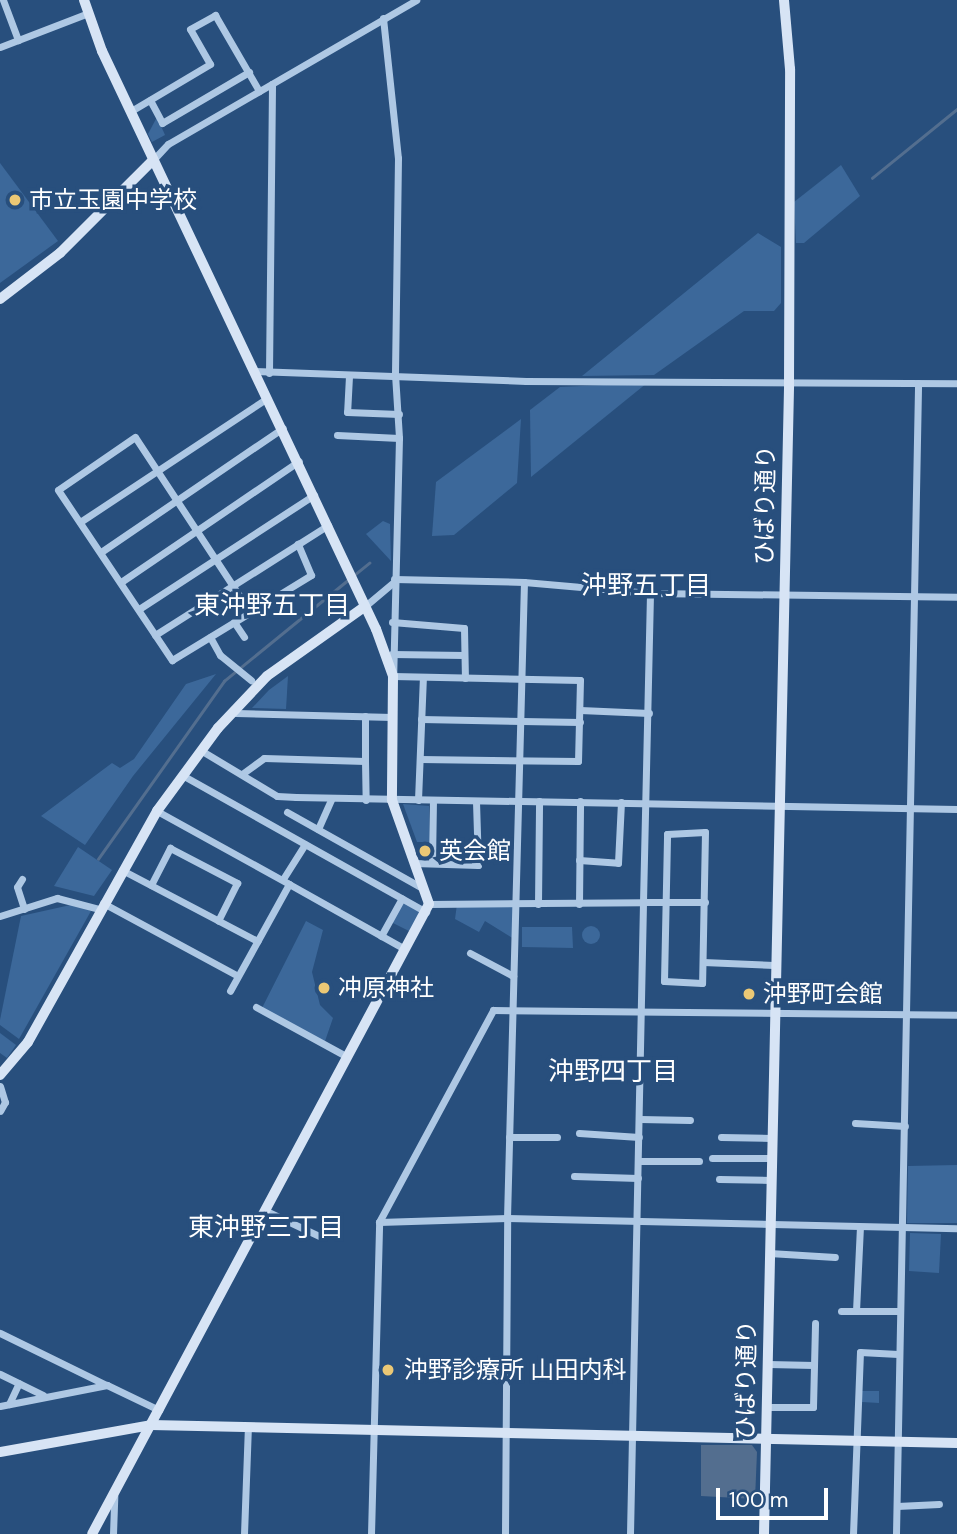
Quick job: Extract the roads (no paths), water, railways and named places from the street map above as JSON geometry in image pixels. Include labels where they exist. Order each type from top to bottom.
[{"type":"street","points":[[3,0],[18,40]]},
{"type":"street","points":[[84,0],[153,160],[299,461],[393,676]]},
{"type":"street","points":[[0,299],[60,253],[168,144],[416,0]]},
{"type":"street","name":"ひばり通り","points":[[764,1534],[774,965],[789,386],[790,69],[784,0]]},
{"type":"street","points":[[0,47],[88,13]]},
{"type":"street","points":[[131,111],[210,64],[190,29],[215,15],[259,91]]},
{"type":"street","points":[[92,1534],[403,948],[428,908],[392,800],[391,622],[399,438],[395,374],[398,158],[383,18]]},
{"type":"street","points":[[149,100],[162,123],[249,72]]},
{"type":"street","points":[[269,373],[272,85]]},
{"type":"street","points":[[255,371],[348,376],[395,374],[526,381],[639,379],[789,386],[957,383]]},
{"type":"street","points":[[348,376],[347,412],[399,414]]},
{"type":"street","points":[[896,1534],[917,597],[918,383]]},
{"type":"street","points":[[80,522],[267,397]]},
{"type":"street","points":[[101,552],[283,428]]},
{"type":"street","points":[[337,435],[399,438]]},
{"type":"street","points":[[250,612],[135,438],[58,490],[172,660],[311,575],[298,544]]},
{"type":"street","points":[[121,582],[299,461]]},
{"type":"street","points":[[139,609],[314,495]]},
{"type":"street","points":[[155,635],[328,525]]},
{"type":"street","points":[[236,713],[267,676],[364,607],[394,580],[524,582],[650,593],[957,597]]},
{"type":"street","points":[[505,1534],[507,1218],[524,582]]},
{"type":"street","points":[[630,1534],[644,1012],[643,902],[650,593]]},
{"type":"street","points":[[234,622],[244,637]]},
{"type":"street","points":[[391,622],[464,628],[465,678]]},
{"type":"street","points":[[209,637],[220,655],[251,680]]},
{"type":"street","points":[[392,654],[464,655]]},
{"type":"street","points":[[393,676],[520,681],[580,680],[578,761],[420,759]]},
{"type":"street","points":[[418,800],[423,677]]},
{"type":"street","points":[[580,710],[649,713]]},
{"type":"street","points":[[0,1075],[28,1042],[156,811],[227,717],[236,713],[392,717]]},
{"type":"street","points":[[365,716],[366,800]]},
{"type":"street","points":[[421,719],[580,722]]},
{"type":"street","points":[[202,751],[277,796],[331,800],[957,809]]},
{"type":"street","points":[[242,774],[264,758],[365,761]]},
{"type":"street","points":[[182,775],[402,898],[428,908],[515,904],[705,902]]},
{"type":"street","points":[[318,829],[331,800]]},
{"type":"street","points":[[432,863],[433,800]]},
{"type":"street","points":[[414,863],[478,865],[476,801]]},
{"type":"street","points":[[538,904],[539,801]]},
{"type":"street","points":[[579,904],[580,802]]},
{"type":"street","points":[[579,860],[618,863],[621,803]]},
{"type":"street","points":[[156,811],[403,948]]},
{"type":"street","points":[[288,813],[424,890]]},
{"type":"street","points":[[705,832],[702,983],[664,981],[665,902],[667,834],[705,832]]},
{"type":"street","points":[[230,991],[305,844]]},
{"type":"street","points":[[151,885],[170,848],[226,877],[237,883],[218,921]]},
{"type":"street","points":[[122,870],[257,941]]},
{"type":"street","points":[[22,879],[17,887],[23,909]]},
{"type":"street","points":[[0,916],[57,898],[101,906],[238,976]]},
{"type":"street","points":[[382,936],[402,898]]},
{"type":"street","points":[[470,953],[513,976]]},
{"type":"street","points":[[703,962],[774,965]]},
{"type":"street","points":[[256,1007],[346,1056]]},
{"type":"street","points":[[371,1534],[379,1222],[492,1010],[957,1015]]},
{"type":"street","points":[[0,1086],[5,1102],[0,1111]]},
{"type":"street","points":[[640,1119],[690,1119]]},
{"type":"street","points":[[855,1123],[905,1126]]},
{"type":"street","points":[[579,1133],[639,1137]]},
{"type":"street","points":[[509,1137],[557,1137]]},
{"type":"street","points":[[722,1137],[771,1138]]},
{"type":"street","points":[[712,1158],[771,1158]]},
{"type":"street","points":[[639,1161],[699,1161]]},
{"type":"street","points":[[574,1176],[638,1178]]},
{"type":"street","points":[[719,1179],[771,1180]]},
{"type":"street","points":[[264,1210],[321,1237]]},
{"type":"street","points":[[379,1222],[507,1218],[769,1226],[957,1228]]},
{"type":"street","points":[[856,1311],[860,1227]]},
{"type":"street","points":[[769,1253],[835,1257]]},
{"type":"street","points":[[841,1311],[900,1311]]},
{"type":"street","points":[[767,1408],[813,1407],[815,1322]]},
{"type":"street","points":[[0,1333],[159,1410]]},
{"type":"street","points":[[853,1534],[853,1441],[860,1352],[898,1354]]},
{"type":"street","points":[[768,1364],[814,1364]]},
{"type":"street","points":[[0,1374],[44,1396]]},
{"type":"street","points":[[9,1404],[19,1383]]},
{"type":"street","points":[[0,1406],[107,1385]]},
{"type":"street","points":[[0,1452],[151,1425],[374,1433],[957,1443]]},
{"type":"street","points":[[244,1534],[248,1427]]},
{"type":"street","points":[[113,1534],[114,1495]]},
{"type":"street","points":[[897,1506],[939,1504]]},
{"type":"waterway","points":[[872,178],[957,109]]},
{"type":"waterway","points":[[353,576],[369,563]]},
{"type":"waterway","points":[[98,859],[224,681],[348,580]]},
{"type":"place","name":"市立玉園中学校","points":[[15,200]]},
{"type":"place","name":"英会館","points":[[425,851]]},
{"type":"place","name":"冲原神社","points":[[324,988]]},
{"type":"place","name":"沖野町会館","points":[[749,994]]},
{"type":"place","name":"沖野診療所 山田内科","points":[[388,1370]]},
{"type":"district","name":"沖野五丁目","points":[[646,586]]},
{"type":"district","name":"東沖野五丁目","points":[[272,606]]},
{"type":"district","name":"沖野四丁目","points":[[613,1072]]},
{"type":"district","name":"東沖野三丁目","points":[[266,1228]]}]
